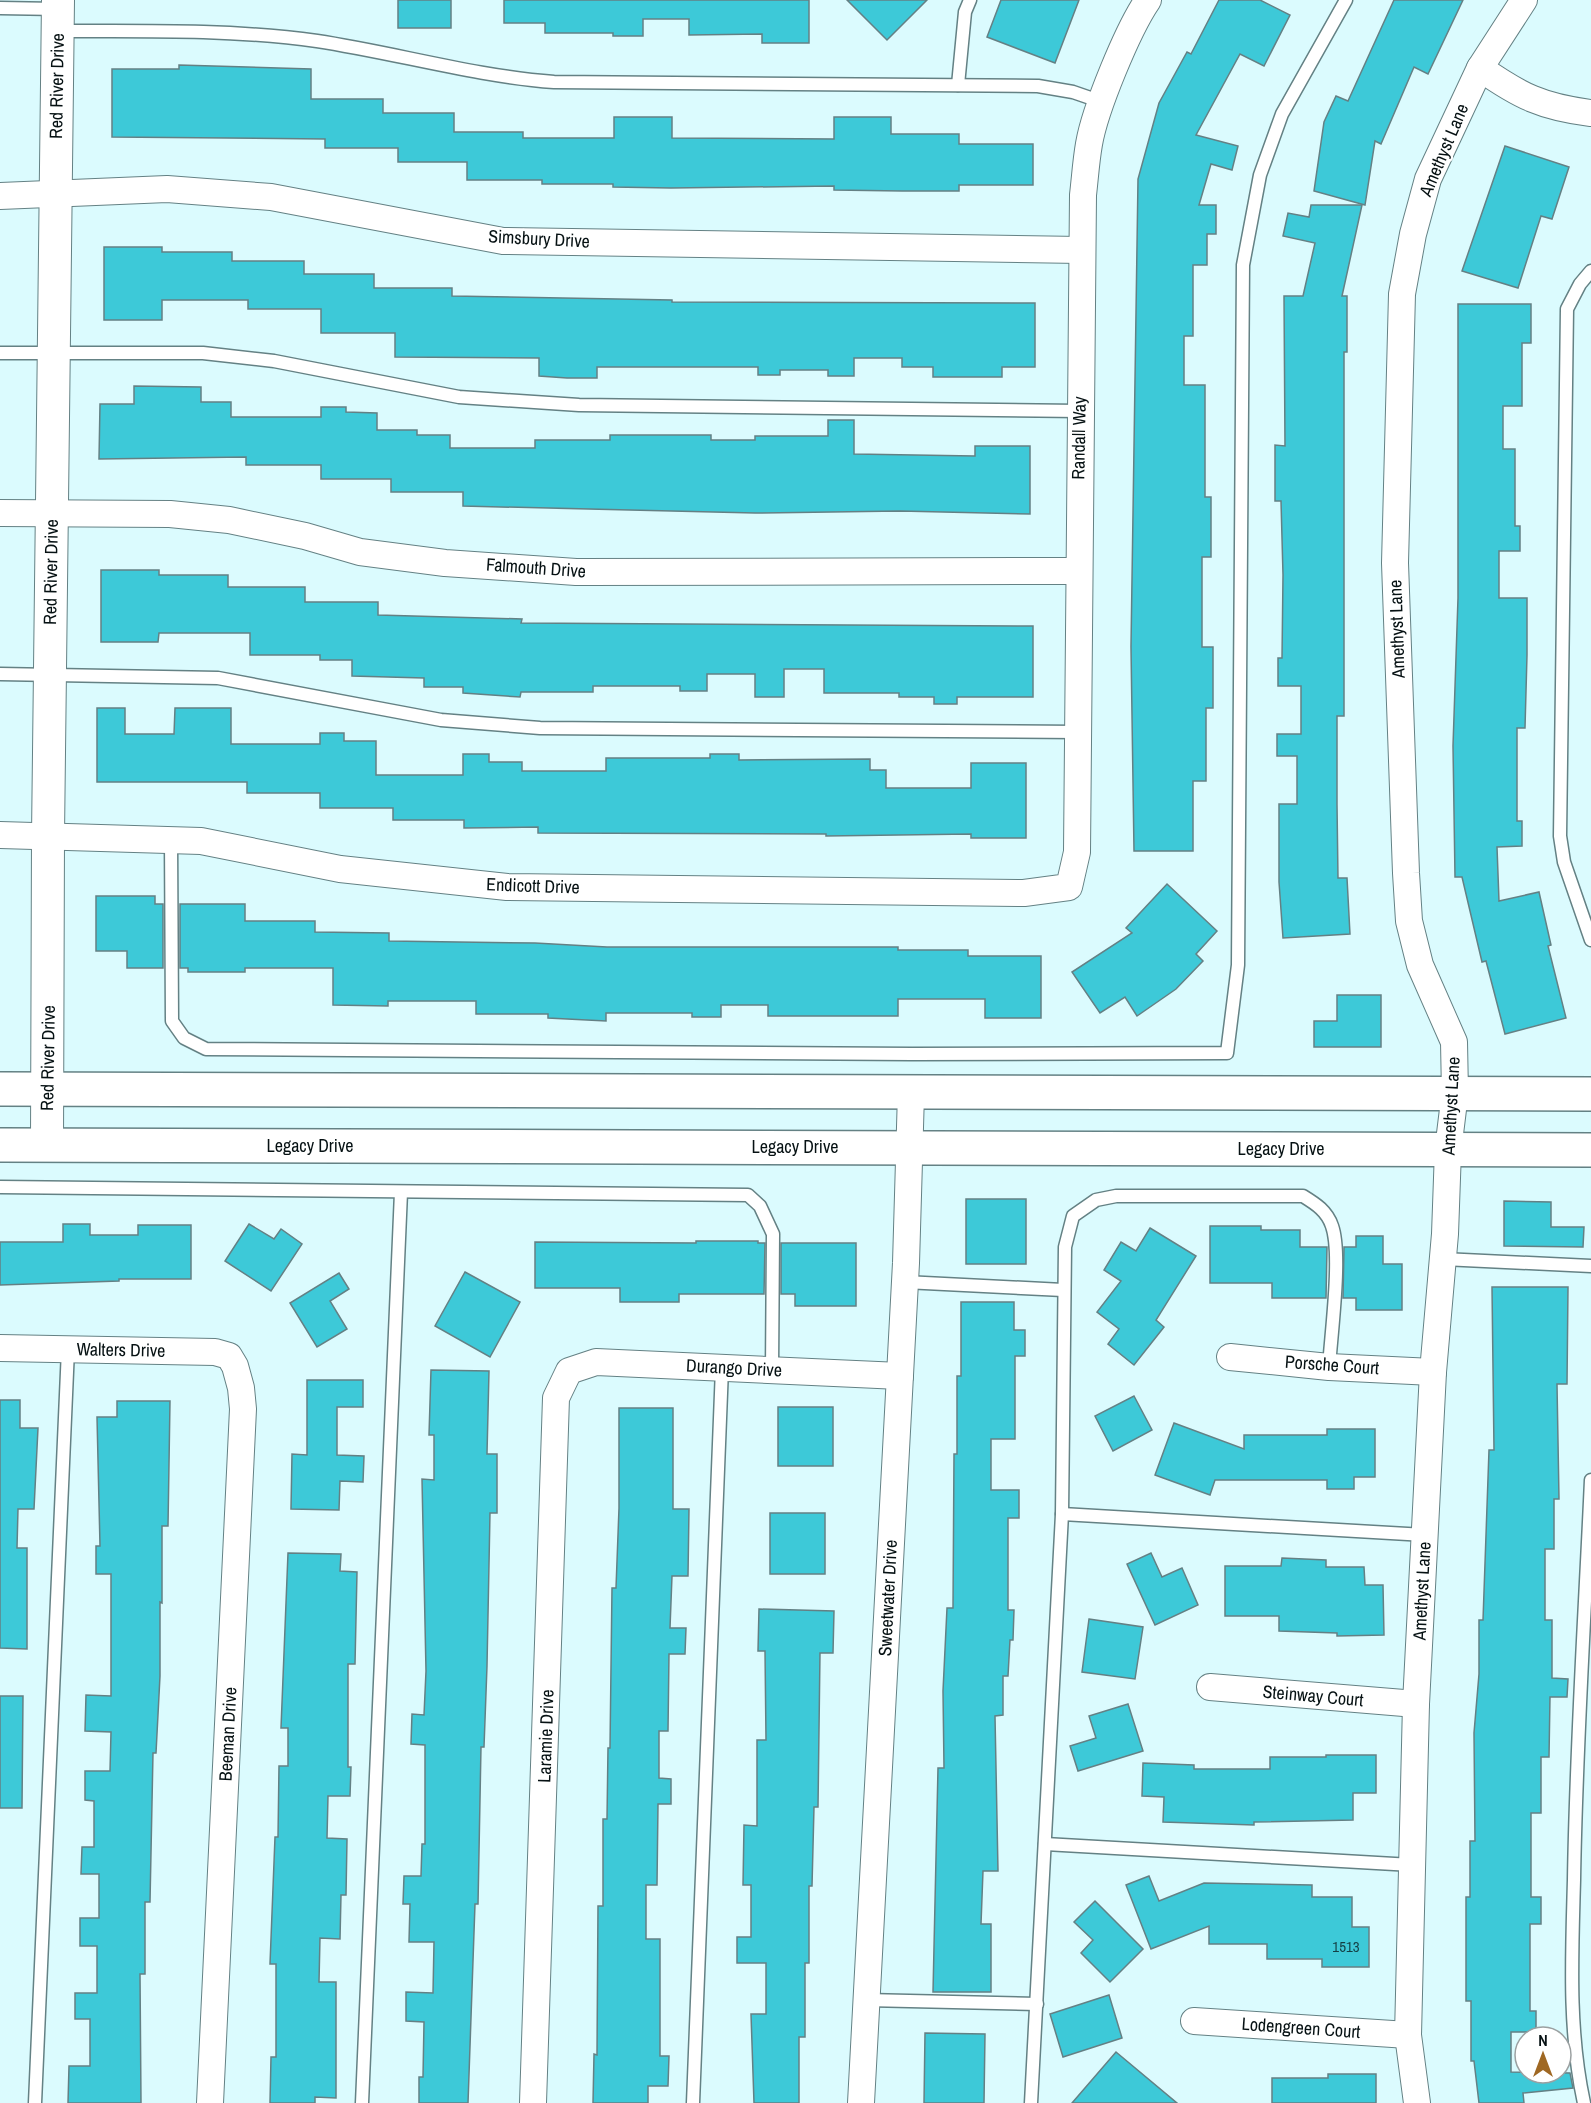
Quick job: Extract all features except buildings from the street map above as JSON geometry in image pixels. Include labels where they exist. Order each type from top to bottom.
[{"type":"main road","points":[[0,1089],[1591,1094]]},
{"type":"main road","name":"Legacy Drive","points":[[0,1145],[1591,1150]]},
{"type":"street","name":"Randall Way","points":[[1069,887],[1077,852],[1083,195],[1089,143],[1102,102],[1126,42],[1148,0]]},
{"type":"street","name":"Amethyst Lane","points":[[1417,2103],[1408,2035],[1416,1704],[1433,1372],[1443,1259],[1448,1150],[1455,1093],[1454,1042],[1420,965],[1410,921],[1395,563],[1402,294],[1413,234],[1428,179],[1480,68],[1524,0]]},
{"type":"street","name":"Red River Drive","points":[[47,1144],[57,13]]},
{"type":"street","points":[[1480,68],[1517,94],[1558,109],[1591,113]]},
{"type":"street","name":"Simsbury Drive","points":[[0,196],[167,189],[271,197],[503,241],[1081,250]]},
{"type":"street","name":"Falmouth Drive","points":[[0,513],[170,514],[229,520],[305,536],[360,552],[445,562],[576,572],[1078,571]]},
{"type":"street","name":"Endicott Drive","points":[[0,835],[201,841],[340,868],[507,887],[1023,893],[1069,887]]},
{"type":"street","name":"Sweetwater Drive","points":[[861,2103],[905,1282],[911,1093]]},
{"type":"street","name":"Walters Drive","points":[[0,1348],[215,1352],[229,1356],[235,1366]]},
{"type":"street","name":"Porsche Court","points":[[1230,1357],[1329,1367],[1433,1372]]},
{"type":"street","name":"Durango Drive","points":[[569,1371],[596,1362],[900,1376]]},
{"type":"street","name":"Beeman Drive","points":[[210,2103],[243,1409],[235,1366]]},
{"type":"street","name":"Laramie Drive","points":[[534,2103],[556,1398],[569,1371]]},
{"type":"street","name":"Steinway Court","points":[[1210,1688],[1416,1704]]},
{"type":"street","name":"Lodengreen Court","points":[[1194,2021],[1408,2035]]},
{"type":"lane","points":[[958,85],[965,12],[970,0]]},
{"type":"lane","points":[[171,839],[172,1021],[184,1038],[206,1049],[901,1054],[1227,1053],[1238,965],[1243,266],[1260,175],[1281,114],[1346,0]]},
{"type":"lane","points":[[0,8],[263,35],[362,48],[510,78],[554,82],[1038,86],[1073,92],[1102,102]]},
{"type":"lane","points":[[1591,271],[1580,284],[1567,309],[1560,836],[1564,862],[1591,940]]},
{"type":"lane","points":[[0,353],[203,353],[274,361],[459,397],[579,405],[1080,411]]},
{"type":"lane","points":[[0,674],[218,678],[441,720],[540,728],[1079,732]]},
{"type":"lane","points":[[0,1187],[748,1195],[760,1206],[773,1234],[772,1370]]},
{"type":"lane","points":[[362,2103],[401,1192]]},
{"type":"lane","points":[[1031,2103],[1062,1514],[1065,1246],[1073,1216],[1096,1200],[1116,1196],[1303,1196],[1321,1207],[1332,1226],[1336,1265],[1329,1367]]},
{"type":"lane","points":[[1443,1259],[1591,1266]]},
{"type":"lane","points":[[905,1282],[1063,1290]]},
{"type":"lane","points":[[35,2103],[68,1349]]},
{"type":"lane","points":[[693,2103],[722,1368]]},
{"type":"lane","points":[[1584,2103],[1572,2019],[1572,1946],[1575,1826],[1591,1480]]},
{"type":"lane","points":[[1062,1514],[1425,1535]]},
{"type":"lane","points":[[1045,1844],[1412,1865]]},
{"type":"lane","points":[[866,2000],[1036,2004]]}]
